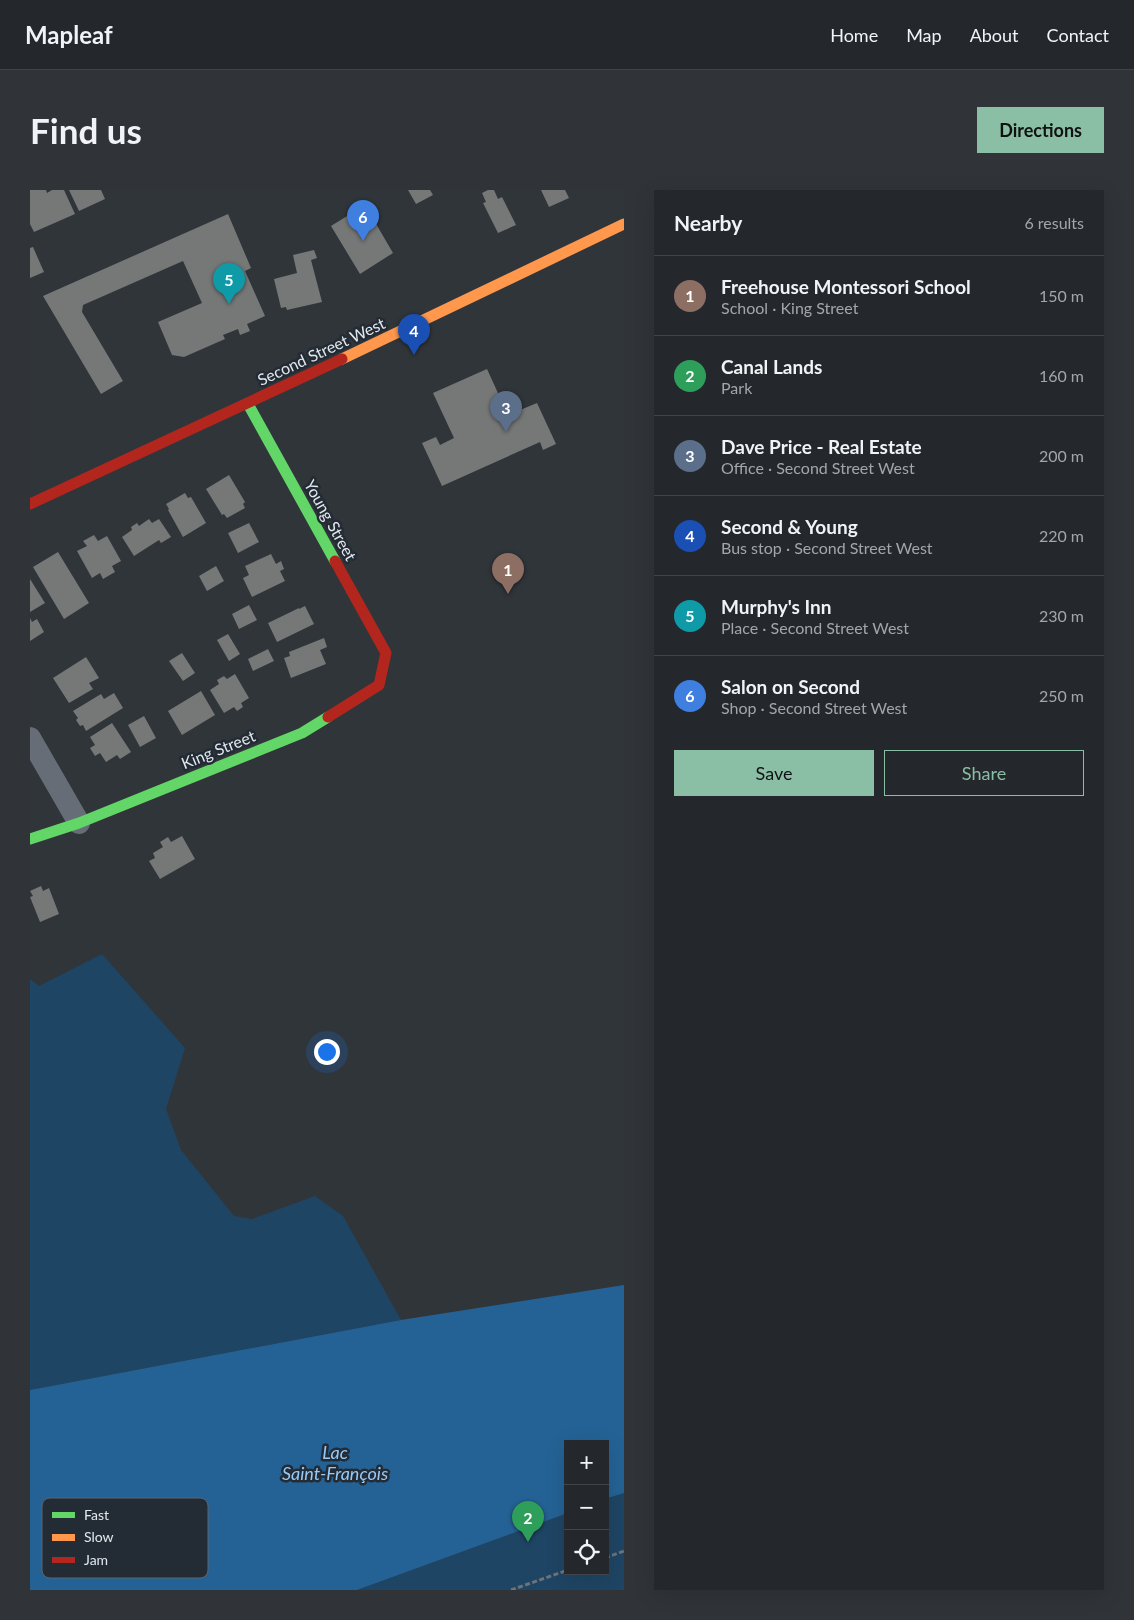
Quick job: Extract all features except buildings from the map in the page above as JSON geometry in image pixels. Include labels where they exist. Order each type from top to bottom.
[{"type":"street","name":"Second Street West","points":[[30,504],[248,404],[624,224]]},
{"type":"street","name":"Young Street","points":[[248,404],[386,653]]},
{"type":"street","name":"King Street","points":[[30,839],[79,823],[302,733],[379,685],[386,653]]},
{"type":"street","points":[[30,738],[79,823]]},
{"type":"path","points":[[609,1557],[624,1551]]},
{"type":"path","points":[[511,1590],[564,1571]]},
{"type":"shaded area","points":[[102,954],[185,1048],[166,1109],[181,1150],[234,1216],[252,1219],[315,1196],[343,1216],[401,1320],[30,1390],[30,979],[39,986]]},
{"type":"shaded area","points":[[624,1493],[624,1590],[357,1590],[564,1514],[564,1575],[609,1575],[609,1498]]},
{"type":"water","name":"Lac Saint-François","points":[[624,1285],[624,1493],[609,1498],[609,1440],[564,1440],[564,1514],[357,1590],[30,1590],[30,1390],[401,1320]]},
{"type":"traffic: fast","points":[[248,404],[335,561]]},
{"type":"traffic: fast","points":[[30,839],[79,823],[302,733],[328,717]]},
{"type":"traffic: slow","points":[[342,359],[624,224]]},
{"type":"traffic: jam","points":[[30,504],[342,359]]},
{"type":"traffic: jam","points":[[328,717],[379,685],[386,653],[335,561]]},
{"type":"place","name":"Salon on Second","points":[[363,241]]},
{"type":"place","name":"Murphy's Inn","points":[[229,304]]},
{"type":"place","name":"Second & Young","points":[[414,355]]},
{"type":"place","name":"Dave Price - Real Estate","points":[[506,432]]},
{"type":"place","name":"Freehouse Montessori School","points":[[508,594]]},
{"type":"place","name":"Canal Lands","points":[[528,1542]]}]
